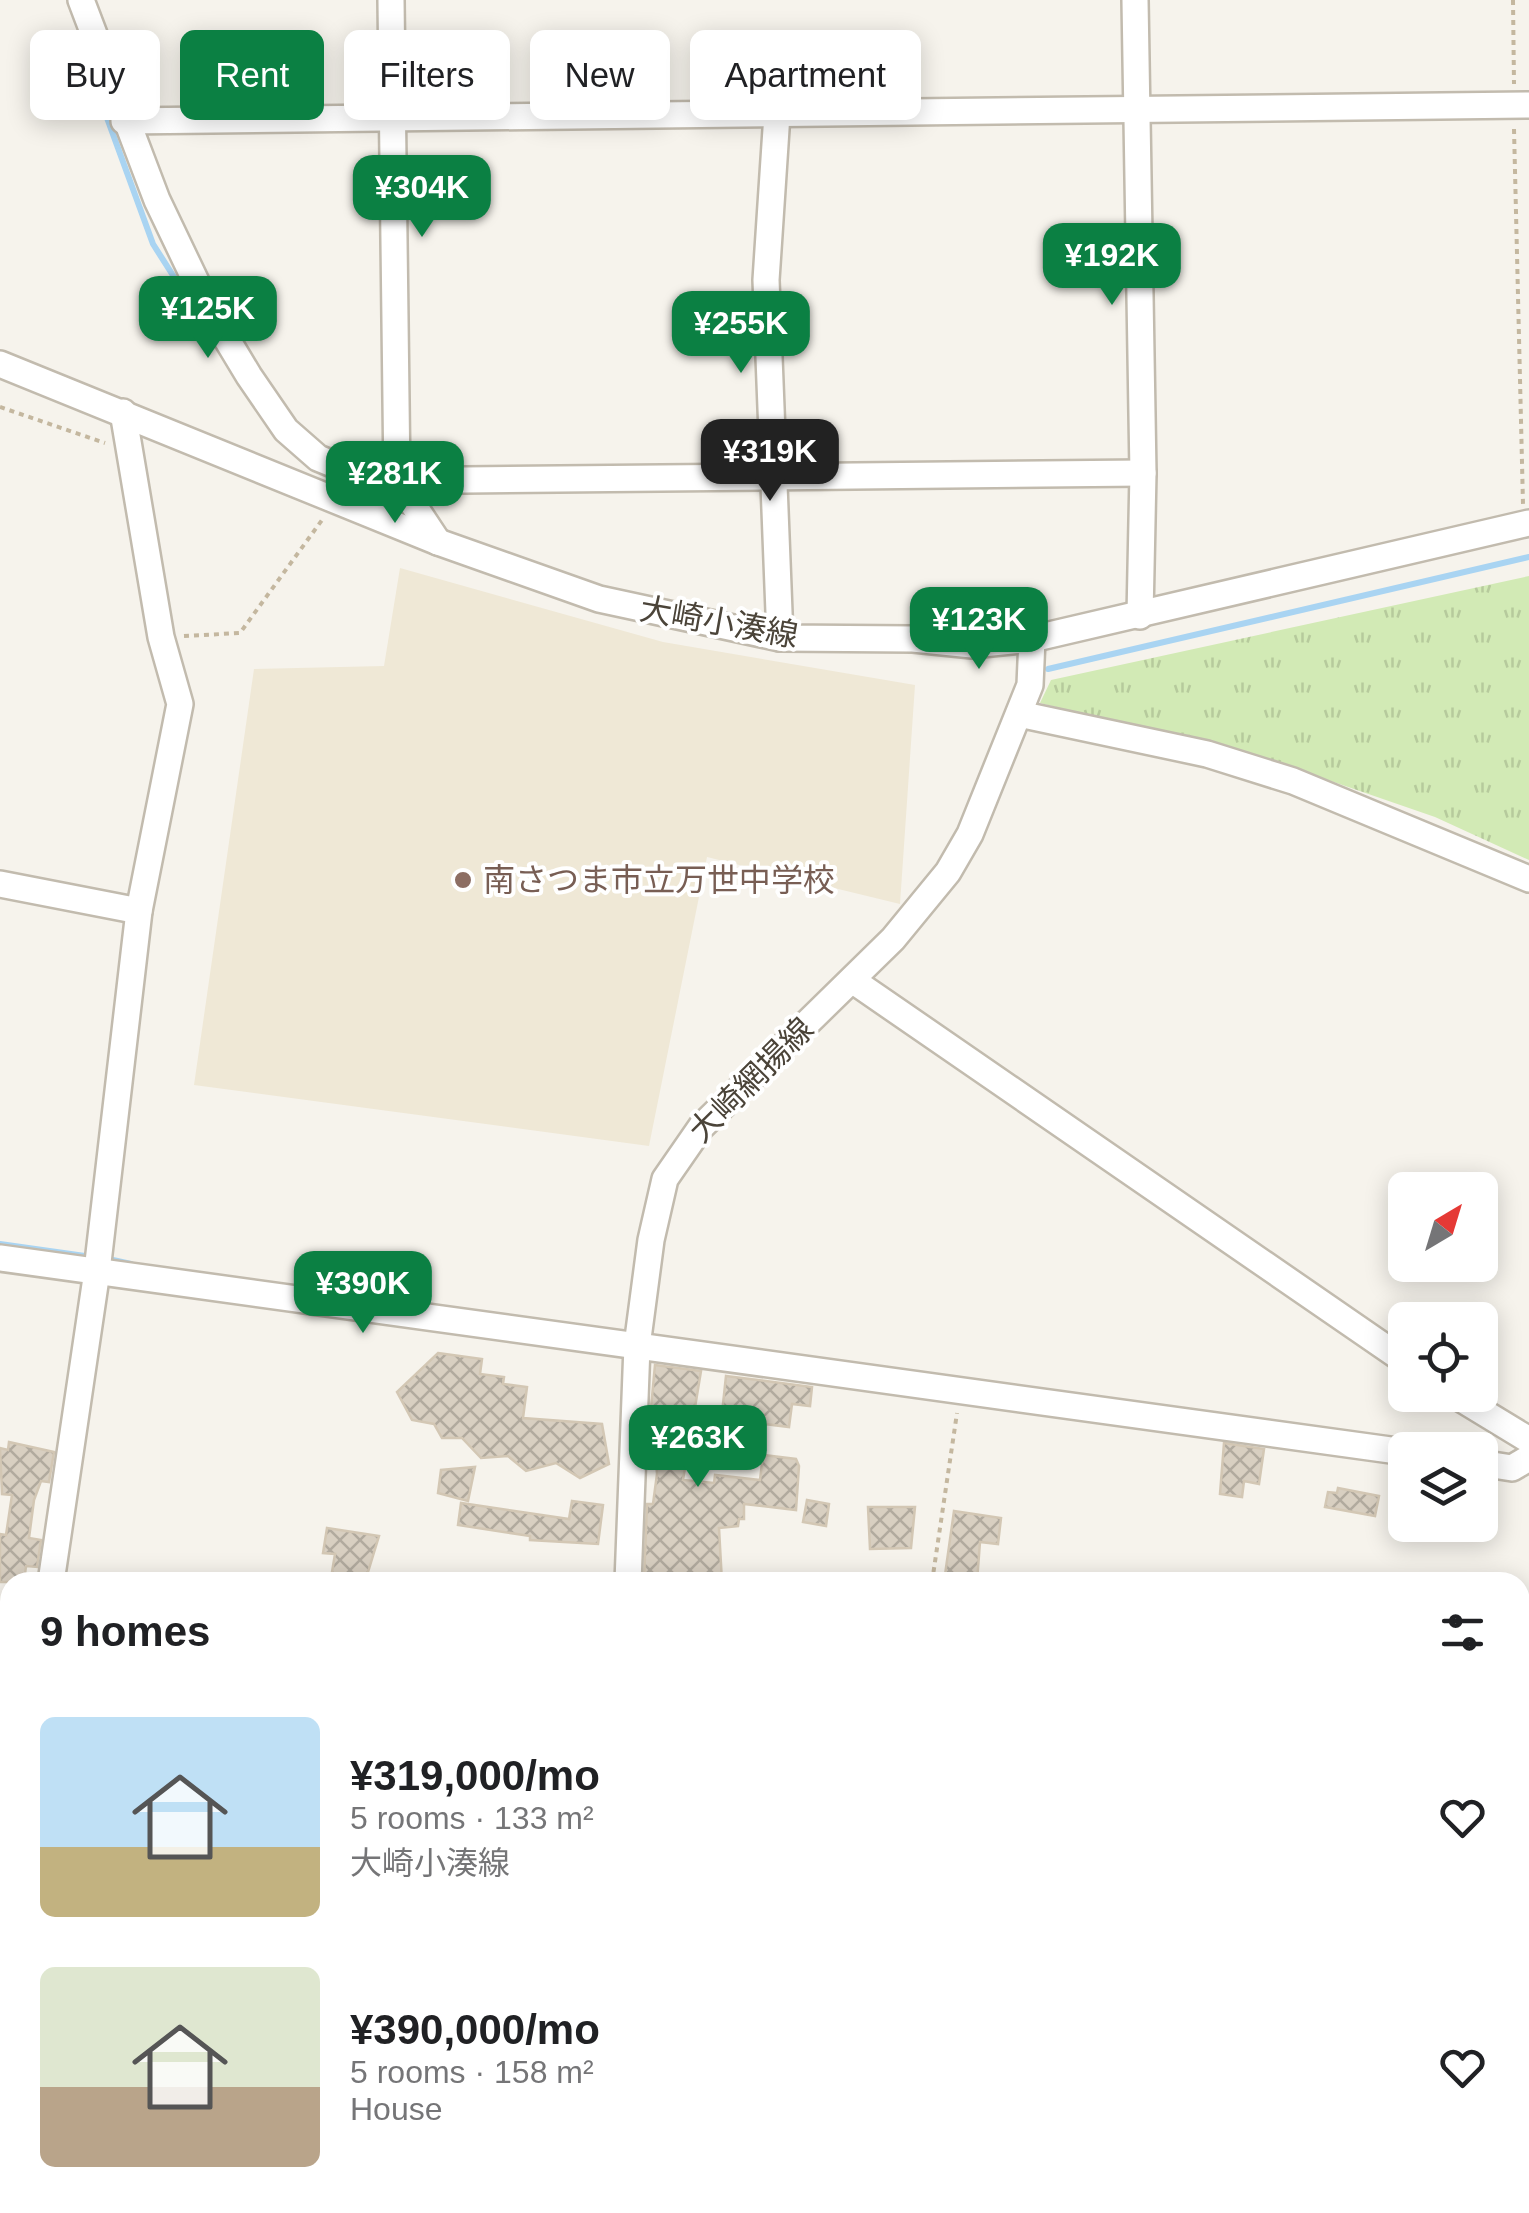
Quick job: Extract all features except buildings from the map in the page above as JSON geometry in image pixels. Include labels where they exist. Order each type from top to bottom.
[{"type":"street","points":[[81,0],[92,30]]},
{"type":"street","points":[[391,0],[392,30]]},
{"type":"street","points":[[1135,0],[1143,472],[1140,616]]},
{"type":"street","points":[[921,112],[1521,106]]},
{"type":"street","points":[[510,117],[690,115]]},
{"type":"street","points":[[160,120],[344,118]]},
{"type":"street","points":[[124,120],[211,313],[286,430],[318,458],[374,481],[1143,472]]},
{"type":"street","points":[[393,120],[397,480],[438,542]]},
{"type":"street","points":[[777,120],[766,280],[780,638]]},
{"type":"street","name":"大崎小湊線","points":[[0,364],[438,542],[599,599],[780,638],[913,639],[972,645],[1032,639],[1526,523]]},
{"type":"street","points":[[52,1572],[98,1265],[139,911],[180,704],[161,637],[123,412]]},
{"type":"street","name":"大崎網揚線","points":[[628,1572],[637,1346],[651,1240],[665,1179],[679,1153],[701,1126],[903,928],[948,872],[970,834],[1030,686],[1032,639]]},
{"type":"street","points":[[1019,714],[1207,754],[1293,781],[1529,879]]},
{"type":"street","points":[[0,884],[139,911]]},
{"type":"street","points":[[852,980],[1388,1349]]},
{"type":"street","points":[[0,1258],[98,1265],[637,1346],[1388,1450]]},
{"type":"street","points":[[1483,1412],[1529,1440]]},
{"type":"street","points":[[1498,1466],[1512,1468],[1529,1458]]},
{"type":"street","points":[[0,1950],[0,2034]]},
{"type":"path","points":[[1513,0],[1521,106],[1526,523]]},
{"type":"path","points":[[0,407],[129,450]]},
{"type":"path","points":[[161,637],[240,634],[336,500]]},
{"type":"path","points":[[934,1572],[962,1389]]},
{"type":"shaded area","name":"南さつま市立万世中学校","points":[[400,568],[663,642],[915,685],[900,904],[707,857],[649,1146],[194,1085],[254,669],[384,666]]},
{"type":"green space","points":[[1529,576],[1529,860],[1435,817],[1270,760],[1040,703],[1051,680]]},
{"type":"waterway","points":[[108,120],[153,244],[202,321]]},
{"type":"waterway","points":[[328,475],[397,505]]},
{"type":"waterway","points":[[1048,669],[1529,557]]},
{"type":"waterway","points":[[0,1244],[92,1257]]},
{"type":"waterway","points":[[104,1258],[131,1264]]},
{"type":"place","name":"南さつま市立万世中学校","points":[[463,880]]}]
